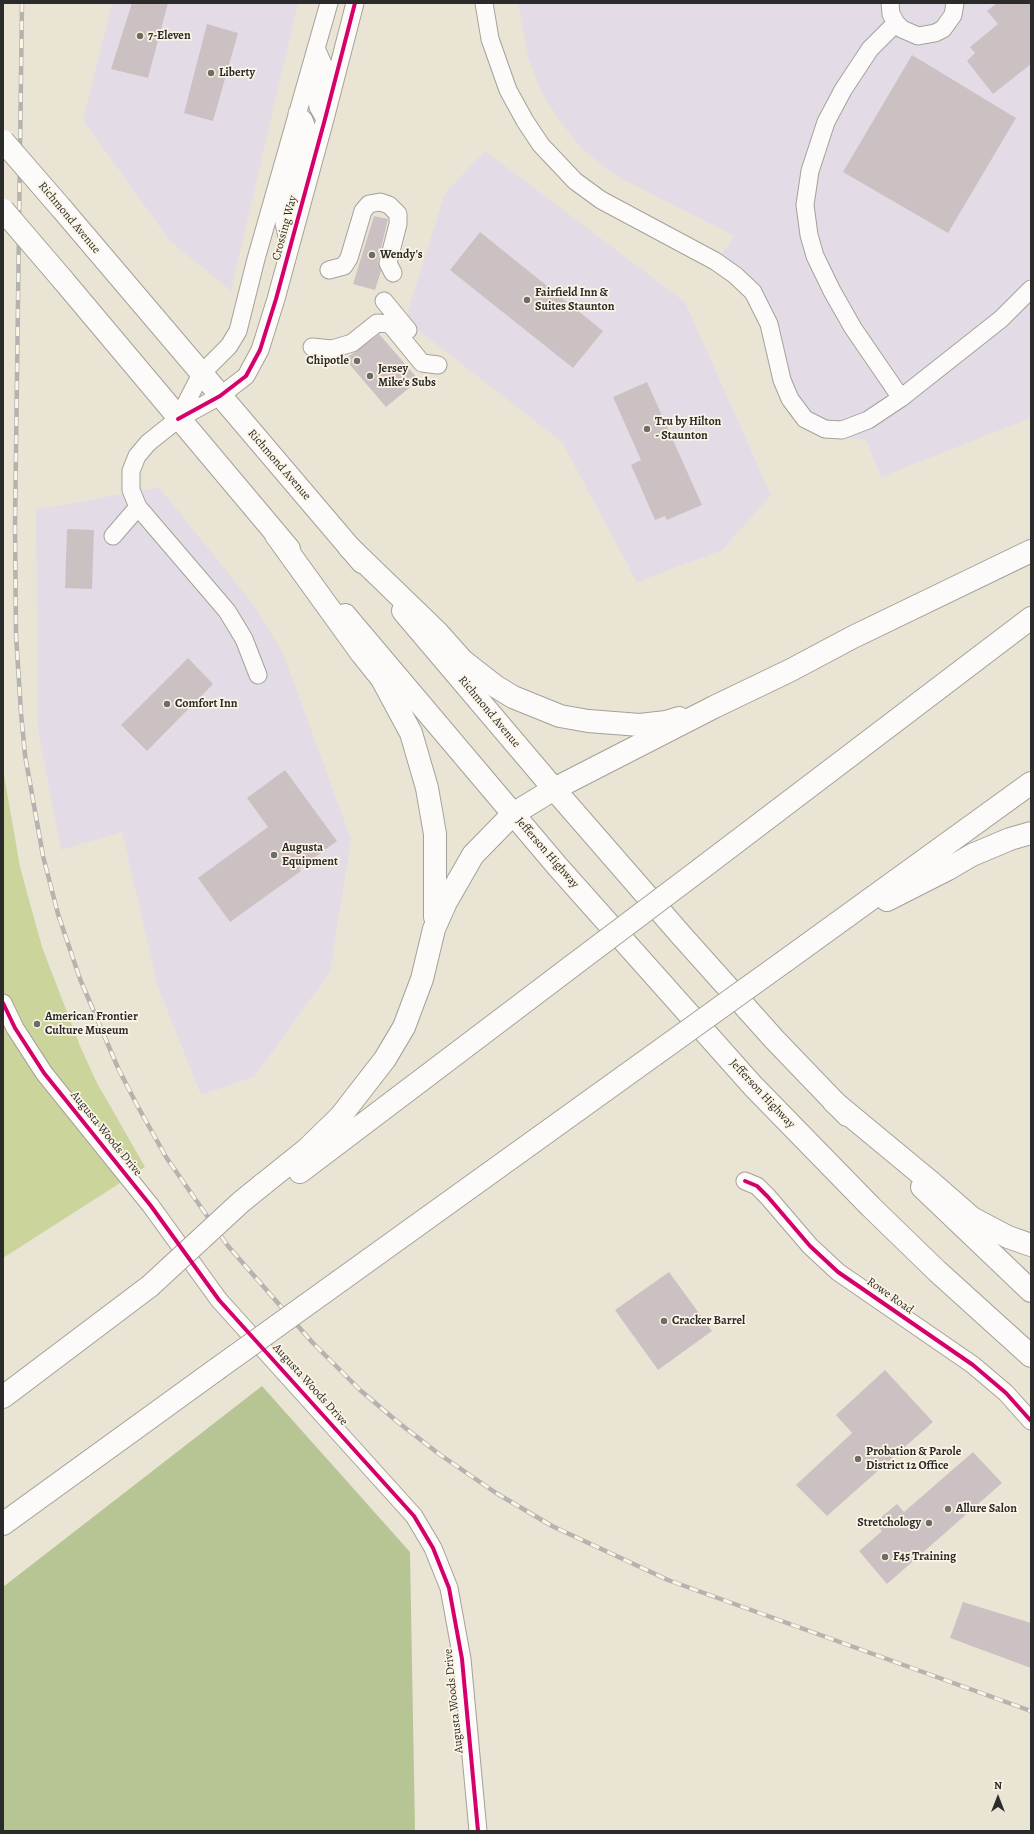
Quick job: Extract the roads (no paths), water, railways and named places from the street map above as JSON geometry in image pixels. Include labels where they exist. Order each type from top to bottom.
[{"type":"main road","name":"Richmond Avenue","points":[[3,141],[349,546],[554,789]]},
{"type":"main road","points":[[3,210],[276,535],[514,814]]},
{"type":"main road","points":[[276,535],[362,654],[382,679],[411,734],[427,788],[435,834],[436,902],[434,929]]},
{"type":"main road","points":[[349,546],[438,633],[463,661],[494,686],[537,708],[560,716],[588,721],[640,725],[666,722],[714,707]]},
{"type":"main road","points":[[267,1190],[340,1117],[385,1059],[404,1027],[417,993],[434,929],[446,902],[466,865],[481,846],[514,814],[554,789],[714,707],[791,670],[853,637],[1031,551]]},
{"type":"main road","points":[[3,1397],[150,1286],[267,1190],[572,966],[1031,618]]},
{"type":"main road","points":[[3,1524],[1031,783]]},
{"type":"main road","points":[[554,789],[774,1039],[834,1102],[1031,1291]]},
{"type":"main road","name":"Jefferson Highway","points":[[514,814],[558,867],[753,1086],[871,1207],[1031,1356]]},
{"type":"main road","points":[[824,932],[948,869],[972,855],[1010,839],[1031,834]]},
{"type":"main road","points":[[834,1102],[972,1218],[1008,1237],[1031,1246]]},
{"type":"street","name":"Crossing Way","points":[[178,419],[201,374],[229,346],[238,331],[329,3]]},
{"type":"street","name":"Crossing Way","points":[[178,419],[220,396],[246,376],[260,350],[290,249],[355,3]]},
{"type":"street","points":[[484,3],[490,39],[508,90],[525,121],[541,144],[576,181],[601,200],[726,268],[753,292],[769,324],[782,380],[790,399],[805,419],[824,428],[842,430],[868,420],[901,398],[1001,319],[1031,289]]},
{"type":"street","points":[[890,3],[891,14],[896,23],[902,29],[918,36],[936,33],[949,22],[953,15],[955,3]]},
{"type":"street","points":[[896,23],[862,59],[829,116],[811,165],[806,192],[805,209],[812,248],[832,291],[853,328],[901,398]]},
{"type":"street","points":[[316,47],[323,64],[317,100],[318,107],[325,119]]},
{"type":"street","points":[[290,249],[284,223],[284,213],[307,137],[307,128],[304,120],[298,113]]},
{"type":"street","points":[[329,270],[344,266],[349,258],[363,211],[369,204],[380,202],[390,205],[398,214],[398,224],[388,263],[393,273]]},
{"type":"street","points":[[312,347],[332,349],[352,342],[377,323],[390,324],[422,363],[438,365],[384,301]]},
{"type":"street","points":[[178,419],[148,443],[134,461],[131,471],[130,485],[138,507],[226,611],[244,639],[258,675]]},
{"type":"street","points":[[113,536],[138,507]]},
{"type":"street","name":"Augusta Woods Drive","points":[[3,1002],[15,1028],[44,1073],[151,1206],[219,1300],[409,1510],[433,1548],[449,1588],[462,1659],[478,1831]]},
{"type":"street","name":"Rowe Road","points":[[745,1181],[757,1186],[810,1246],[838,1272],[973,1365],[1016,1403],[1031,1421]]},
{"type":"railway","points":[[22,3],[15,526],[16,635],[25,755],[43,856],[58,914],[80,979],[118,1068],[166,1157],[228,1246],[312,1342],[360,1390],[399,1423],[439,1454],[496,1493],[552,1526],[668,1580],[1031,1711]]},
{"type":"place","name":"7-Eleven","points":[[140,36]]},
{"type":"place","name":"Liberty","points":[[211,73]]},
{"type":"place","name":"Wendy's","points":[[372,255]]},
{"type":"place","name":"Fairfield Inn & Suites Staunton","points":[[527,300]]},
{"type":"place","name":"Chipotle","points":[[357,361]]},
{"type":"place","name":"Jersey Mike's Subs","points":[[370,376]]},
{"type":"place","name":"Tru by Hilton - Staunton","points":[[647,429]]},
{"type":"place","name":"Comfort Inn","points":[[167,704]]},
{"type":"place","name":"Augusta Equipment","points":[[274,855]]},
{"type":"place","name":"American Frontier Culture Museum","points":[[37,1024]]},
{"type":"place","name":"Cracker Barrel","points":[[664,1321]]},
{"type":"place","name":"Probation & Parole District 12 Office","points":[[858,1459]]},
{"type":"place","name":"Allure Salon","points":[[948,1509]]},
{"type":"place","name":"Stretchology","points":[[929,1523]]},
{"type":"place","name":"F45 Training","points":[[885,1557]]}]
